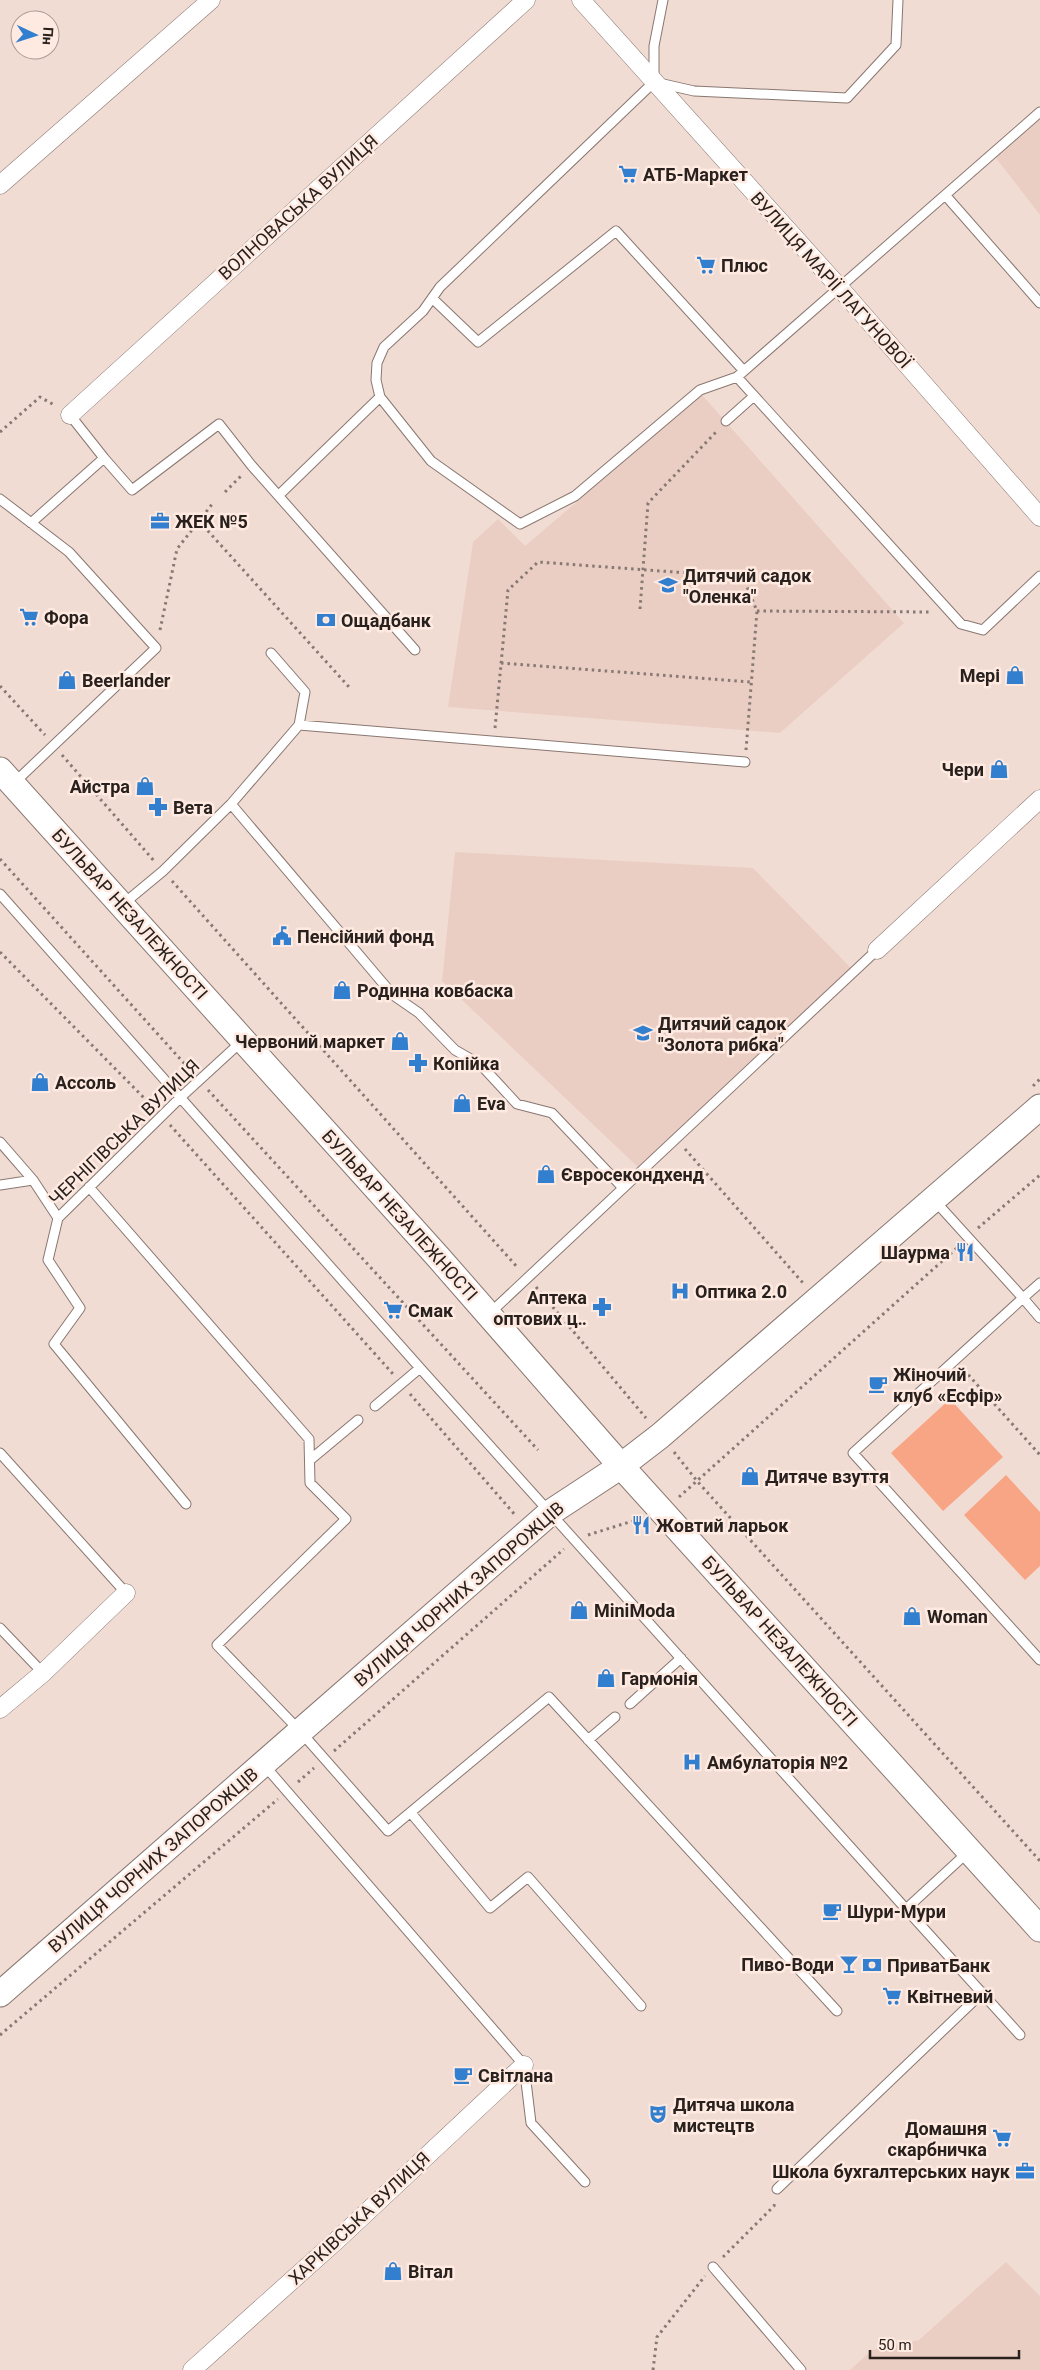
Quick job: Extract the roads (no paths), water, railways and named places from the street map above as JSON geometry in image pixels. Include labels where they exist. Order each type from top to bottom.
[{"type":"main road","name":"БУЛЬВАР НЕЗАЛЕЖНОСТІ","points":[[6,777],[488,1314],[621,1466],[1040,1929]]},
{"type":"main road","name":"ВУЛИЦЯ ЧОРНИХ ЗАПОРОЖЦІВ","points":[[0,1994],[551,1512],[621,1466],[660,1436],[1040,1107]]},
{"type":"street","points":[[0,185],[211,0]]},
{"type":"street","name":"ВОЛНОВАСЬКА ВУЛИЦЯ","points":[[70,415],[526,0]]},
{"type":"street","name":"ВУЛИЦЯ МАРІЇ ЛАГУНОВОЇ","points":[[581,0],[838,287],[1040,517]]},
{"type":"street","points":[[877,950],[1040,799]]},
{"type":"street","points":[[0,1709],[43,1673],[126,1593]]},
{"type":"street","name":"ХАРКІВСЬКА ВУЛИЦЯ","points":[[192,2370],[337,2240],[524,2064]]},
{"type":"lane","points":[[663,0],[654,46],[654,82],[440,287],[424,311],[384,347],[377,363],[376,380],[380,397],[431,461],[520,524],[575,496],[700,390],[741,374],[838,287],[946,196],[1040,112]]},
{"type":"lane","points":[[654,82],[694,91],[847,98],[896,45],[898,0]]},
{"type":"lane","points":[[946,196],[1040,303]]},
{"type":"lane","points":[[432,298],[478,342],[616,232],[741,374],[754,396],[961,624],[983,630],[1040,576]]},
{"type":"lane","points":[[726,421],[754,396]]},
{"type":"lane","points":[[279,495],[380,397]]},
{"type":"lane","points":[[70,415],[132,490],[219,424],[252,466],[415,650]]},
{"type":"lane","points":[[31,523],[104,458]]},
{"type":"lane","points":[[0,499],[69,552],[156,648],[6,777]]},
{"type":"lane","points":[[121,905],[162,871],[231,804],[300,725],[306,692],[272,653]]},
{"type":"lane","points":[[300,725],[745,762]]},
{"type":"lane","points":[[231,804],[394,995],[419,1013],[455,1050],[481,1065],[517,1104],[552,1113],[623,1188]]},
{"type":"lane","points":[[0,894],[420,1368],[1020,2035]]},
{"type":"lane","points":[[488,1314],[877,950]]},
{"type":"lane","name":"ЧЕРНІГІВСЬКА ВУЛИЦЯ","points":[[186,1504],[54,1344],[80,1308],[48,1260],[58,1218],[162,1115],[243,1040]]},
{"type":"lane","points":[[0,1142],[33,1180],[58,1218]]},
{"type":"lane","points":[[0,1185],[33,1180]]},
{"type":"lane","points":[[89,1187],[309,1439],[310,1483],[346,1520],[217,1645],[300,1731],[388,1831],[549,1697],[837,2011]]},
{"type":"lane","points":[[934,1199],[1040,1318]]},
{"type":"lane","points":[[1040,1283],[853,1453],[1040,1660]]},
{"type":"lane","points":[[375,1406],[420,1368]]},
{"type":"lane","points":[[310,1460],[358,1420]]},
{"type":"lane","points":[[0,1454],[126,1593]]},
{"type":"lane","points":[[0,1628],[43,1673]]},
{"type":"lane","points":[[630,1704],[681,1658]]},
{"type":"lane","points":[[588,1740],[615,1717]]},
{"type":"lane","points":[[263,1764],[288,1790],[524,2064],[531,2123],[584,2182]]},
{"type":"lane","points":[[411,1813],[490,1908],[528,1877],[640,2006]]},
{"type":"lane","points":[[906,1909],[970,1850]]},
{"type":"lane","points":[[777,2189],[983,1992]]},
{"type":"lane","points":[[713,2267],[801,2370]]},
{"type":"place","name":"АТБ-Маркет","points":[[628,174]]},
{"type":"place","name":"Плюс","points":[[706,265]]},
{"type":"place","name":"ЖЕК №5","points":[[160,521]]},
{"type":"place","name":"Дитячий садок \"Оленка\"","points":[[668,585]]},
{"type":"place","name":"Фора","points":[[29,617]]},
{"type":"place","name":"Ощадбанк","points":[[326,620]]},
{"type":"place","name":"Мері","points":[[1015,675]]},
{"type":"place","name":"Beerlander","points":[[67,680]]},
{"type":"place","name":"Чери","points":[[999,769]]},
{"type":"place","name":"Айстра","points":[[145,786]]},
{"type":"place","name":"Вета","points":[[158,807]]},
{"type":"place","name":"Пенсійний фонд","points":[[282,936]]},
{"type":"place","name":"Родинна ковбаска","points":[[342,990]]},
{"type":"place","name":"Дитячий садок \"Золота рибка\"","points":[[643,1033]]},
{"type":"place","name":"Червоний маркет","points":[[400,1041]]},
{"type":"place","name":"Копійка","points":[[418,1063]]},
{"type":"place","name":"Ассоль","points":[[40,1082]]},
{"type":"place","name":"Eva","points":[[462,1103]]},
{"type":"place","name":"Євросекондхенд","points":[[546,1174]]},
{"type":"place","name":"Шаурма","points":[[965,1252]]},
{"type":"place","name":"Оптика 2.0","points":[[680,1291]]},
{"type":"place","name":"Аптека оптових ц‥","points":[[602,1307]]},
{"type":"place","name":"Смак","points":[[393,1310]]},
{"type":"place","name":"Жіночий клуб «Есфір»","points":[[878,1384]]},
{"type":"place","name":"Дитяче взуття","points":[[750,1476]]},
{"type":"place","name":"Жовтий ларьок","points":[[641,1525]]},
{"type":"place","name":"MiniModa","points":[[579,1610]]},
{"type":"place","name":"Woman","points":[[912,1616]]},
{"type":"place","name":"Гармонія","points":[[606,1678]]},
{"type":"place","name":"Амбулаторія №2","points":[[692,1762]]},
{"type":"place","name":"Шури-Мури","points":[[832,1911]]},
{"type":"place","name":"Пиво-Води","points":[[849,1964]]},
{"type":"place","name":"ПриватБанк","points":[[872,1965]]},
{"type":"place","name":"Квітневий","points":[[892,1996]]},
{"type":"place","name":"Світлана","points":[[463,2075]]},
{"type":"place","name":"Дитяча школа мистецтв","points":[[658,2114]]},
{"type":"place","name":"Домашня скарбничка","points":[[1002,2138]]},
{"type":"place","name":"Школа бухгалтерських наук","points":[[1025,2171]]},
{"type":"place","name":"Вітал","points":[[393,2271]]}]
